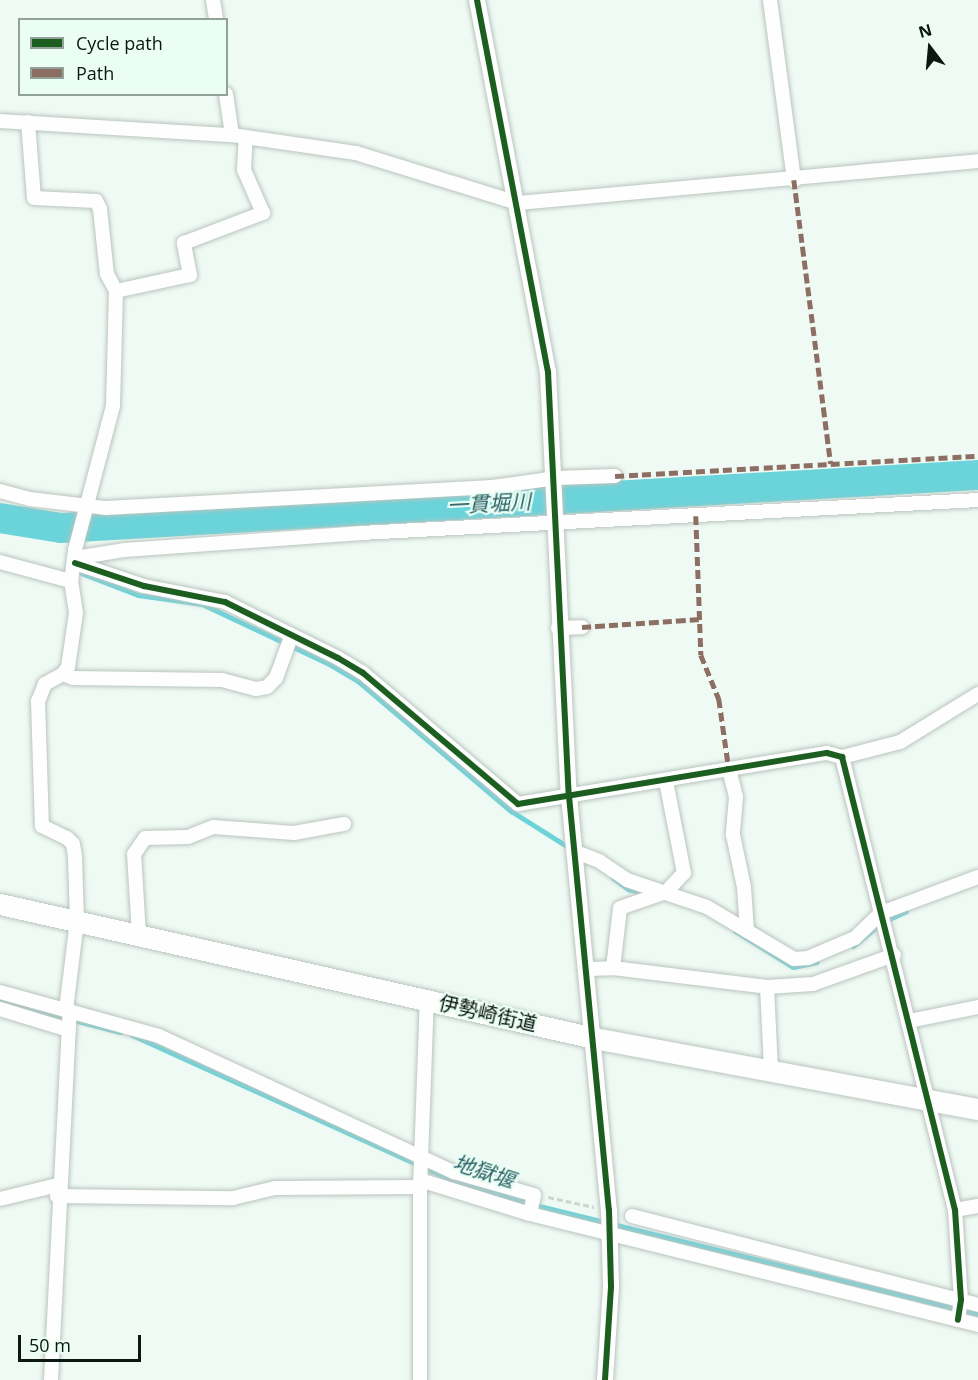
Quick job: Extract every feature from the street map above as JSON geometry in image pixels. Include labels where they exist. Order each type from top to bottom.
[{"type":"main road","name":"伊勢崎街道","points":[[0,904],[594,1038],[771,1070],[931,1103],[978,1109]]},
{"type":"street","points":[[213,0],[216,18]]},
{"type":"street","points":[[477,0],[518,203],[548,372],[558,521],[558,628],[569,796],[589,969],[609,1210],[611,1287],[605,1380]]},
{"type":"street","points":[[770,0],[794,180]]},
{"type":"street","points":[[116,291],[190,275],[184,243],[263,213],[244,170],[239,136],[227,96]]},
{"type":"street","points":[[0,121],[239,136],[356,153],[518,203],[794,180],[978,161]]},
{"type":"street","points":[[28,122],[34,198],[96,201],[100,209],[107,274],[116,291],[113,406],[75,557],[71,581],[76,613],[63,674],[45,684],[38,701],[39,799],[42,826],[73,844],[77,921],[68,1009],[69,1030],[58,1190],[51,1380]]},
{"type":"street","points":[[0,491],[86,510],[480,488],[615,476]]},
{"type":"street","points":[[75,557],[125,550],[558,521],[978,500]]},
{"type":"street","points":[[75,557],[144,586],[225,602],[363,673],[518,804],[826,753],[842,757],[900,742],[978,694]]},
{"type":"street","points":[[0,562],[71,581]]},
{"type":"street","points":[[558,628],[582,627]]},
{"type":"street","points":[[63,674],[74,678],[222,680],[256,689],[267,687],[276,678],[291,637]]},
{"type":"street","points":[[842,757],[884,911],[955,1210],[962,1300],[958,1320]]},
{"type":"street","points":[[729,769],[736,797],[733,835],[744,887],[747,931]]},
{"type":"street","points":[[613,968],[620,908],[666,892],[684,873],[666,781]]},
{"type":"street","points":[[139,935],[135,854],[145,838],[188,837],[213,827],[294,833],[344,824]]},
{"type":"street","points":[[576,852],[599,861],[627,880],[707,907],[781,954],[794,959],[808,958],[855,938],[884,911],[978,877]]},
{"type":"street","points":[[589,969],[613,968],[767,987],[813,984],[894,955]]},
{"type":"street","points":[[767,987],[771,1070]]},
{"type":"street","points":[[0,992],[159,1036],[454,1172],[534,1194],[530,1214]]},
{"type":"street","points":[[420,1380],[420,1183],[427,999]]},
{"type":"street","points":[[909,1021],[978,1007]]},
{"type":"street","points":[[0,1009],[69,1030]]},
{"type":"street","points":[[0,1199],[58,1190],[232,1198],[275,1188],[420,1183],[530,1214],[978,1325]]},
{"type":"street","points":[[955,1210],[978,1206]]},
{"type":"street","points":[[632,1216],[978,1305]]},
{"type":"path","points":[[534,1194],[609,1210]]},
{"type":"waterway","name":"一貫堀川","points":[[0,518],[61,528],[978,475]]},
{"type":"waterway","points":[[81,573],[138,595],[202,604],[331,665],[358,681],[511,811],[571,849]]},
{"type":"waterway","points":[[613,878],[628,889],[647,894]]},
{"type":"waterway","points":[[885,921],[906,911]]},
{"type":"waterway","points":[[853,946],[875,928]]},
{"type":"waterway","points":[[735,931],[793,967],[816,962]]},
{"type":"waterway","name":"地獄堰","points":[[0,1001],[120,1032]]},
{"type":"waterway","name":"地獄堰","points":[[132,1035],[454,1181],[543,1207],[978,1314]]},
{"type":"marked path","points":[[794,180],[831,464]]},
{"type":"marked path","points":[[615,476],[978,456]]},
{"type":"marked path","points":[[696,516],[701,655],[719,699],[729,769]]},
{"type":"marked path","points":[[582,627],[701,619]]},
{"type":"cycle path","points":[[477,0],[548,372],[569,796],[609,1210],[611,1287],[605,1380]]},
{"type":"cycle path","points":[[75,563],[144,586],[225,602],[338,658],[363,673],[518,804],[827,753],[842,757],[955,1210],[961,1300],[958,1320]]}]
